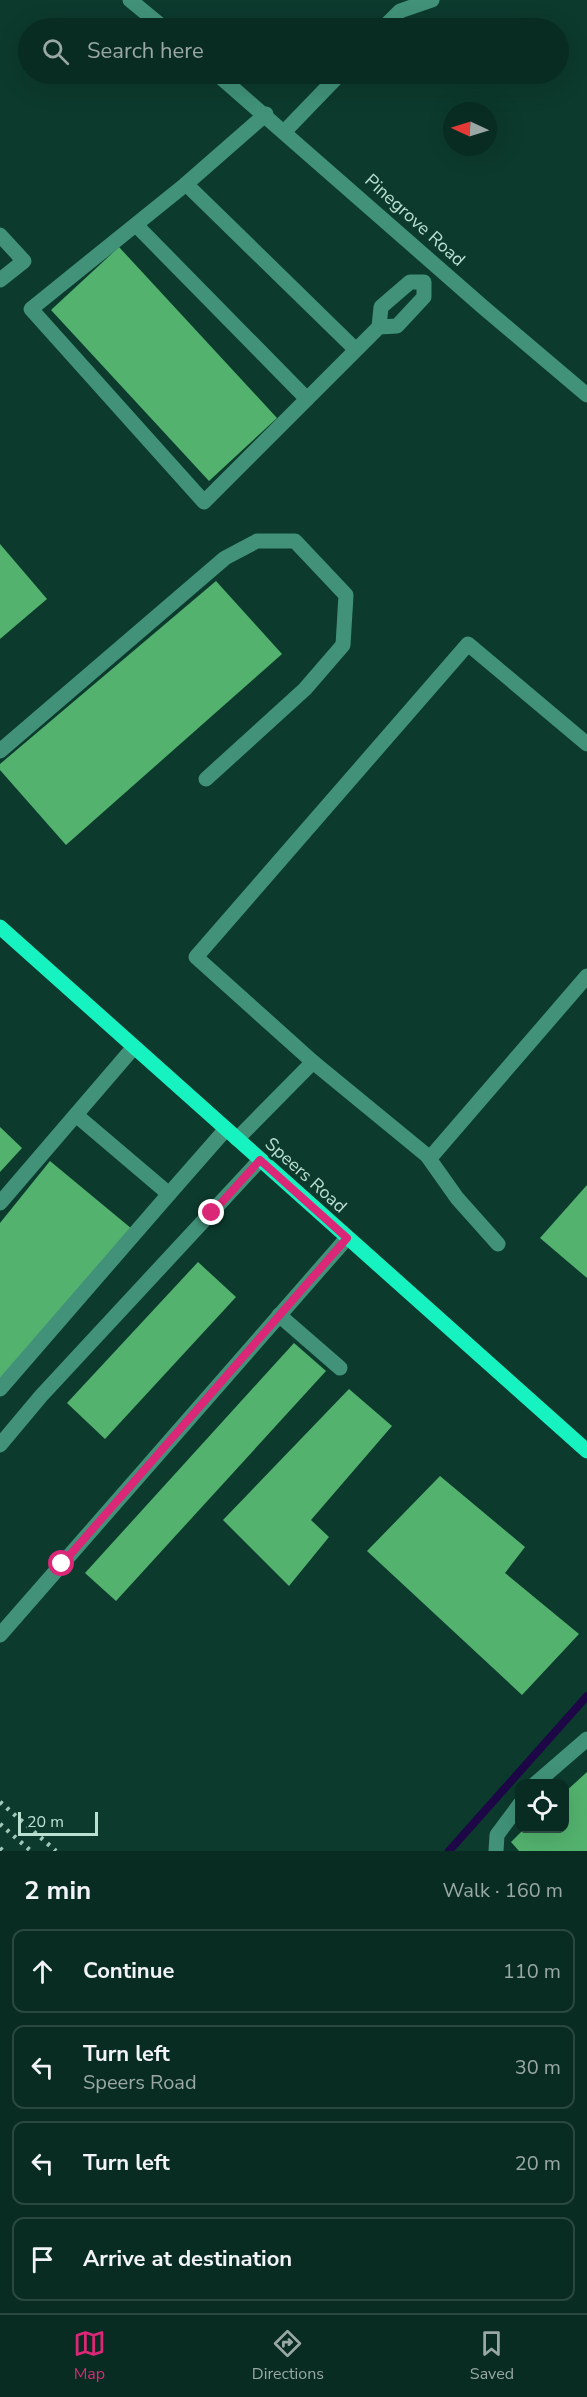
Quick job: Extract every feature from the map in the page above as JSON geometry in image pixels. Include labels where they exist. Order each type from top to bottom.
[{"type":"main road","name":"Speers Road","points":[[0,927],[587,1451]]},
{"type":"street","points":[[130,0],[152,18]]},
{"type":"street","points":[[393,18],[400,11],[432,0]]},
{"type":"street","name":"Pinegrove Road","points":[[230,84],[439,268],[587,394]]},
{"type":"street","points":[[285,131],[330,84]]},
{"type":"street","points":[[266,114],[136,225],[31,309],[204,502],[379,327],[381,307],[410,282],[424,282],[439,268]]},
{"type":"street","points":[[186,183],[355,349]]},
{"type":"street","points":[[136,225],[307,399]]},
{"type":"street","points":[[0,235],[24,261],[0,280]]},
{"type":"street","points":[[379,327],[397,327],[424,297],[424,282]]},
{"type":"street","points":[[0,751],[225,558],[257,541],[295,541],[346,596],[343,645],[305,689],[206,779]]},
{"type":"street","points":[[498,1244],[458,1198],[428,1157],[313,1062],[196,957],[468,644],[587,744]]},
{"type":"street","points":[[428,1157],[430,1158],[587,976]]},
{"type":"street","points":[[0,1203],[134,1047]]},
{"type":"street","points":[[0,1389],[169,1194],[313,1062]]},
{"type":"street","points":[[76,1115],[169,1194]]},
{"type":"street","points":[[0,1445],[41,1396],[260,1160]]},
{"type":"street","points":[[0,1635],[347,1238]]},
{"type":"street","points":[[279,1315],[339,1368]]},
{"type":"street","points":[[541,1779],[587,1739]]},
{"type":"street","points":[[496,1851],[496,1834],[515,1809]]},
{"type":"building","points":[[119,247],[277,418],[209,481],[51,310]]},
{"type":"building","points":[[0,544],[47,599],[0,639]]},
{"type":"building","points":[[216,581],[282,654],[66,845],[0,770],[0,764]]},
{"type":"building","points":[[0,1127],[22,1148],[0,1172]]},
{"type":"building","points":[[50,1161],[132,1229],[0,1382],[0,1223]]},
{"type":"building","points":[[587,1185],[587,1278],[540,1238]]},
{"type":"building","points":[[198,1262],[236,1297],[105,1439],[67,1403]]},
{"type":"building","points":[[294,1343],[326,1371],[116,1601],[85,1573]]},
{"type":"building","points":[[349,1389],[392,1426],[311,1520],[329,1537],[289,1586],[223,1520]]},
{"type":"building","points":[[440,1476],[525,1547],[505,1573],[579,1634],[522,1695],[367,1551]]},
{"type":"building","points":[[587,1772],[587,1851],[519,1851],[511,1842],[520,1833],[569,1833],[569,1788]]},
{"type":"waterway","points":[[449,1851],[587,1696]]},
{"type":"railway","points":[[0,1802],[56,1851]]},
{"type":"railway","points":[[0,1824],[31,1851]]},
{"type":"railway","points":[[0,1848],[3,1851]]},
{"type":"route","points":[[62,1564],[347,1238],[260,1160],[212,1213]]}]
